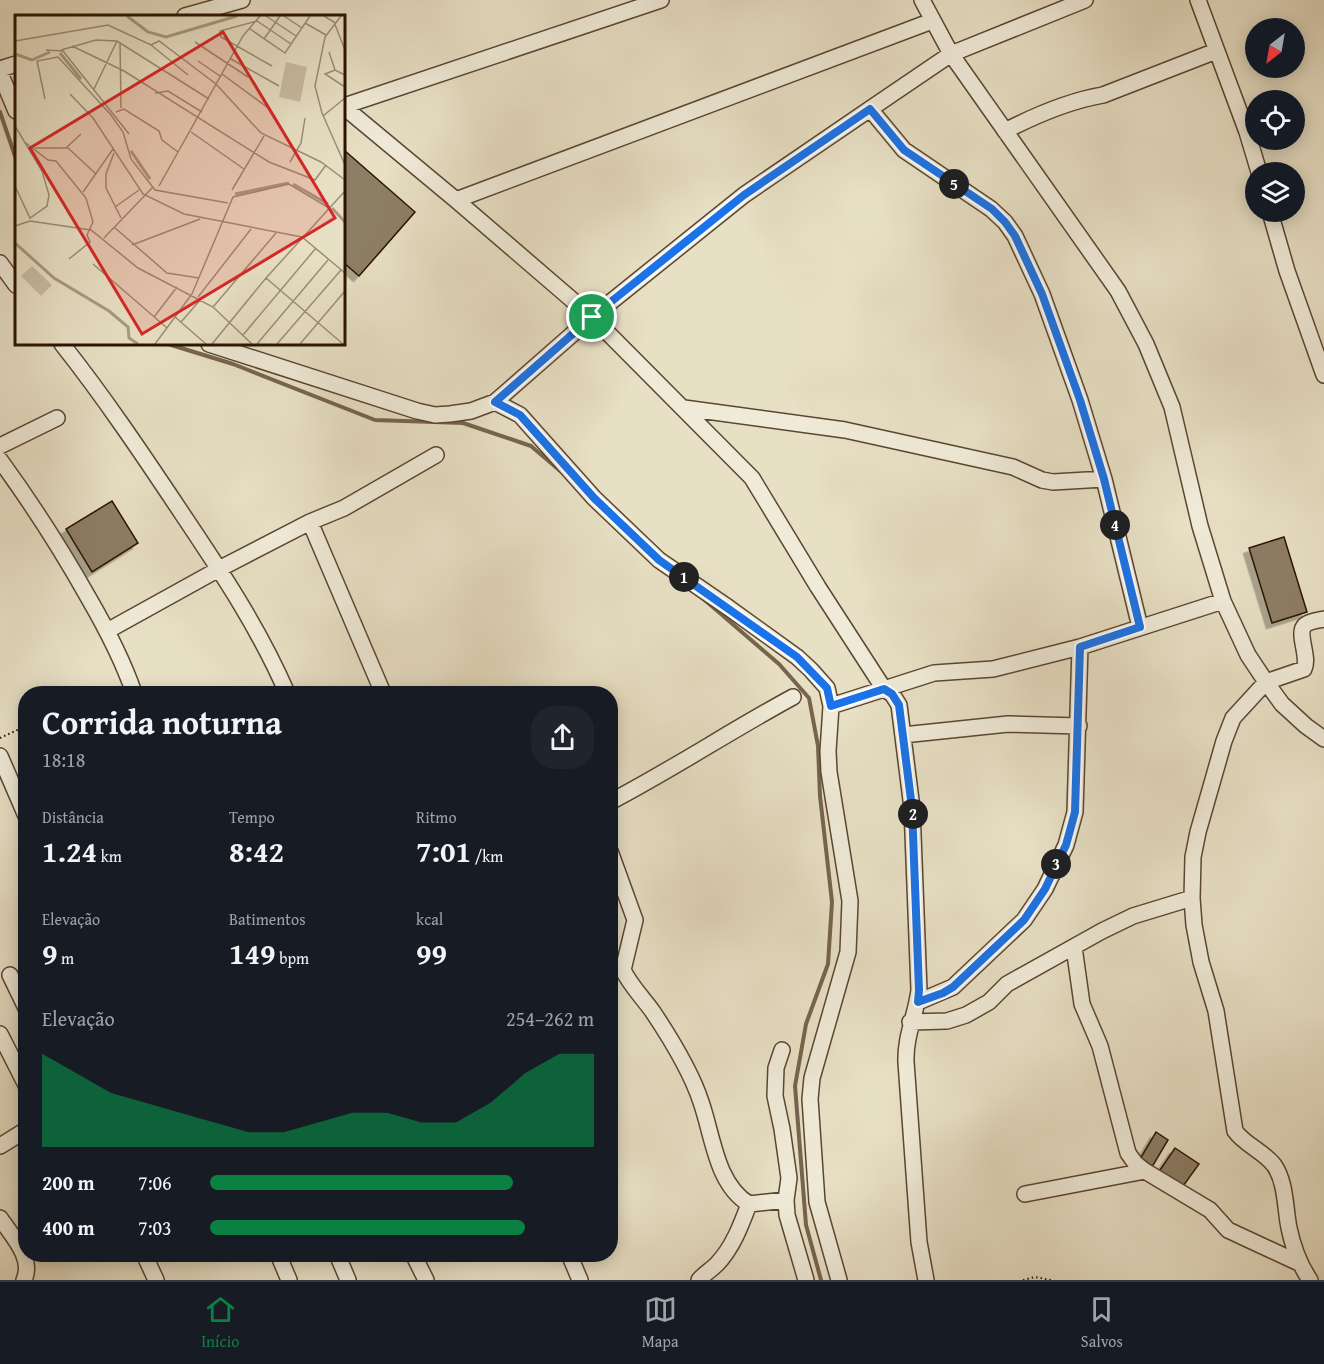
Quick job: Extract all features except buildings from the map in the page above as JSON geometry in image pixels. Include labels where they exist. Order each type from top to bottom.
[{"type":"street","points":[[188,15],[221,3],[242,0]]},
{"type":"street","points":[[345,107],[661,0]]},
{"type":"street","points":[[923,0],[951,54],[1118,291],[1146,344],[1172,407],[1200,526],[1223,601],[1248,655],[1282,704],[1324,739]]},
{"type":"street","points":[[212,345],[435,415],[471,411],[495,402],[592,317],[744,195],[870,109],[951,54],[1085,0]]},
{"type":"street","points":[[1198,0],[1256,162]]},
{"type":"street","points":[[221,3],[234,15]]},
{"type":"street","points":[[456,200],[932,21]]},
{"type":"street","points":[[1005,131],[1052,108],[1103,95],[1216,51]]},
{"type":"street","points":[[15,64],[0,71],[15,108]]},
{"type":"street","points":[[345,108],[592,317],[684,408],[758,487],[884,689],[892,694],[899,705],[912,808],[919,979],[918,1002],[910,1022],[905,1045],[919,1242],[926,1280]]},
{"type":"street","points":[[870,109],[904,150],[992,209],[1015,236],[1058,335],[1104,479],[1140,627]]},
{"type":"street","points":[[1273,222],[1287,271],[1324,375]]},
{"type":"street","points":[[0,263],[15,284]]},
{"type":"street","points":[[63,345],[165,488],[219,569],[254,625],[284,686]]},
{"type":"street","points":[[495,402],[520,415],[594,498],[659,560],[797,657],[827,688],[831,706],[829,772],[850,901],[850,920],[848,952],[812,1078],[810,1099],[817,1202],[839,1280]]},
{"type":"street","points":[[684,408],[845,430],[1012,467],[1042,480],[1053,482],[1104,479]]},
{"type":"street","points":[[0,446],[57,418]]},
{"type":"street","points":[[107,631],[219,569],[310,522],[344,508],[436,455]]},
{"type":"street","points":[[0,460],[30,501],[64,555],[120,654],[131,686]]},
{"type":"street","points":[[310,522],[380,686]]},
{"type":"street","points":[[831,706],[934,673],[993,669],[1080,647],[1223,601]]},
{"type":"street","points":[[1310,1280],[1299,1263],[1290,1231],[1282,1185],[1274,1166],[1259,1150],[1240,1138],[1235,1131],[1215,1011],[1194,925],[1192,898],[1193,857],[1198,832],[1224,741],[1233,718],[1266,682],[1304,669],[1307,662],[1303,627],[1305,624],[1324,618]]},
{"type":"street","points":[[918,1002],[953,987],[1024,920],[1045,889],[1066,845],[1075,812],[1080,647]]},
{"type":"street","points":[[618,798],[671,770],[752,719],[793,697]]},
{"type":"street","points":[[903,735],[1008,724],[1078,726]]},
{"type":"street","points":[[0,756],[18,798]]},
{"type":"street","points":[[618,872],[635,920],[623,970],[654,1014],[691,1080],[701,1101],[720,1165],[734,1192],[749,1204],[786,1200]]},
{"type":"street","points":[[910,1022],[947,1021],[966,1015],[988,1002],[1007,984],[1133,916],[1192,898]]},
{"type":"street","points":[[1074,948],[1082,1004],[1100,1046],[1128,1153],[1135,1163],[1210,1210],[1228,1230],[1299,1263]]},
{"type":"street","points":[[10,975],[18,992]]},
{"type":"street","points":[[0,1034],[18,1069]]},
{"type":"street","points":[[782,1050],[776,1068],[775,1096],[789,1178],[786,1200],[787,1215],[806,1280]]},
{"type":"street","points":[[0,1146],[18,1135]]},
{"type":"street","points":[[1025,1194],[1145,1171]]},
{"type":"street","points":[[699,1280],[717,1263],[731,1245],[749,1204]]},
{"type":"street","points":[[0,1218],[18,1246]]},
{"type":"street","points":[[24,1280],[28,1267],[27,1262]]},
{"type":"street","points":[[148,1262],[156,1280]]},
{"type":"street","points":[[281,1262],[289,1280]]},
{"type":"street","points":[[340,1262],[348,1280]]},
{"type":"street","points":[[417,1262],[426,1280]]},
{"type":"street","points":[[572,1262],[580,1280]]},
{"type":"path","points":[[0,738],[18,730]]},
{"type":"path","points":[[1023,1280],[1035,1277],[1051,1280]]},
{"type":"waterway","points":[[0,112],[15,156]]},
{"type":"waterway","points":[[171,345],[233,364],[375,420],[463,423],[531,446],[565,475]]},
{"type":"waterway","points":[[700,596],[779,664],[809,698],[818,746],[820,796],[832,902],[828,964],[806,1024],[795,1086],[806,1225],[821,1280]]},
{"type":"route","points":[[870,109],[904,150],[992,209],[1015,236],[1042,294],[1080,400],[1104,479],[1140,627],[1080,647],[1075,812],[1066,845],[1045,889],[1024,920],[953,987],[943,993],[918,1002],[912,808],[899,705],[892,694],[884,689],[831,706],[827,688],[797,657],[659,560],[594,498],[520,415],[495,402],[592,317],[744,195],[870,109]]}]
